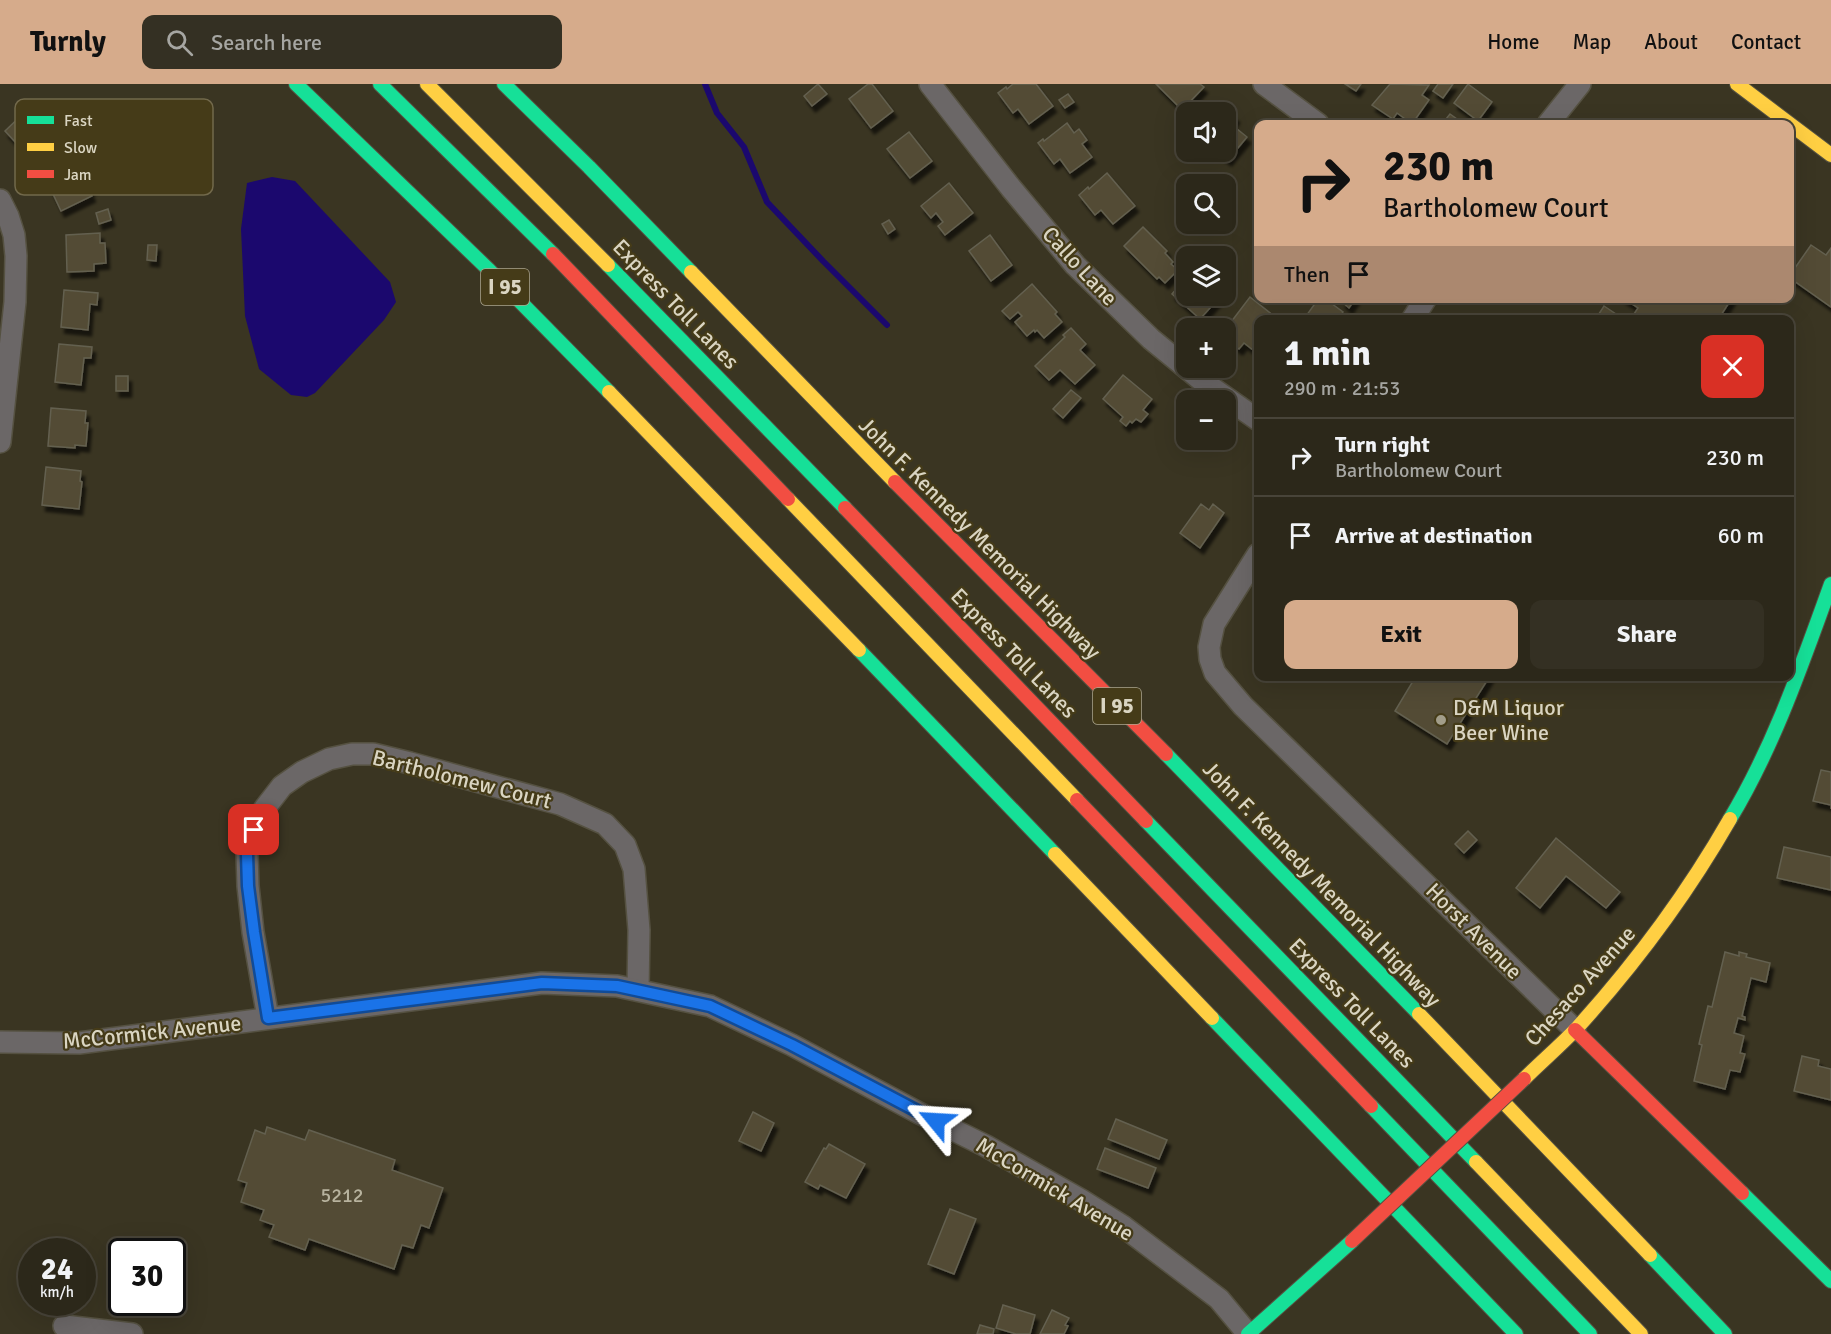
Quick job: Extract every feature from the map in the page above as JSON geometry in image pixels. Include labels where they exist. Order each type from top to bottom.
[{"type":"main road","name":"I 95","points":[[296,84],[488,269],[709,494],[1516,1334]]},
{"type":"main road","points":[[380,84],[619,321],[1590,1334]]},
{"type":"main road","name":"Express Toll Lanes","points":[[427,84],[680,336],[1641,1334]]},
{"type":"main road","name":"John F. Kennedy Memorial Highway","points":[[504,84],[589,167],[922,511],[1216,805],[1725,1334]]},
{"type":"main road","points":[[1737,84],[1785,120]]},
{"type":"main road","points":[[1794,127],[1831,155]]},
{"type":"main road","name":"Chesaco Avenue","points":[[1248,1334],[1352,1241],[1575,1030],[1657,931],[1690,885],[1751,782],[1781,717],[1831,584]]},
{"type":"main road","name":"Horst Avenue","points":[[1575,1030],[1831,1281]]},
{"type":"street","name":"Callo Lane","points":[[930,84],[1011,188],[1075,265],[1151,339],[1202,380],[1254,417]]},
{"type":"street","points":[[1264,84],[1313,120]]},
{"type":"street","points":[[1551,120],[1580,84]]},
{"type":"street","points":[[0,200],[14,235],[16,256],[15,302],[0,442]]},
{"type":"street","name":"Horst Avenue","points":[[1254,560],[1214,624],[1209,647],[1215,673],[1243,706],[1575,1030]]},
{"type":"street","name":"Bartholomew Court","points":[[268,1018],[248,886],[247,854],[254,830],[264,808],[282,786],[302,772],[329,759],[352,754],[373,754],[560,804],[605,824],[625,845],[634,869],[639,930],[638,990]]},
{"type":"street","name":"McCormick Avenue","points":[[0,1042],[79,1043],[542,983],[617,986],[710,1006],[792,1045],[986,1146],[1081,1200],[1124,1227],[1219,1299],[1248,1334]]},
{"type":"street","points":[[64,1326],[132,1334]]},
{"type":"shaded area","points":[[272,177],[295,181],[390,282],[396,302],[384,320],[315,393],[307,397],[291,395],[259,369],[245,316],[241,229],[247,183]]},
{"type":"building","points":[[818,84],[827,94],[812,106],[804,96]]},
{"type":"building","points":[[868,84],[872,84],[893,111],[871,128],[849,99]]},
{"type":"building","points":[[1013,84],[1036,84],[1053,106],[1029,124],[1018,109],[1013,113],[998,93]]},
{"type":"building","points":[[1156,84],[1200,84],[1204,87],[1190,102],[1176,102],[1176,104]]},
{"type":"building","points":[[1345,84],[1361,84],[1356,91]]},
{"type":"building","points":[[1390,84],[1429,85],[1422,95],[1429,100],[1415,120],[1407,120],[1397,113],[1393,119],[1372,105]]},
{"type":"building","points":[[1438,84],[1453,84],[1443,98],[1433,91]]},
{"type":"building","points":[[1468,84],[1492,102],[1479,120],[1454,103]]},
{"type":"building","points":[[1068,94],[1074,102],[1065,108],[1059,100]]},
{"type":"building","points":[[1450,114],[1458,120],[1445,120]]},
{"type":"building","points":[[15,121],[15,142],[5,131]]},
{"type":"building","points":[[1067,123],[1074,133],[1079,129],[1087,140],[1082,144],[1092,157],[1070,173],[1060,159],[1054,164],[1038,143]]},
{"type":"building","points":[[1236,128],[1247,137],[1236,150]]},
{"type":"building","points":[[909,132],[932,161],[910,178],[887,149]]},
{"type":"building","points":[[1107,173],[1135,206],[1113,224],[1101,210],[1095,215],[1079,195]]},
{"type":"building","points":[[949,183],[973,213],[945,235],[938,226],[943,222],[936,213],[931,218],[921,206]]},
{"type":"building","points":[[53,195],[92,195],[92,196],[61,211]]},
{"type":"building","points":[[108,209],[111,220],[99,224],[96,213]]},
{"type":"building","points":[[889,220],[895,229],[888,234],[882,224]]},
{"type":"building","points":[[1143,227],[1167,251],[1165,253],[1173,262],[1171,264],[1176,268],[1176,272],[1165,283],[1159,277],[1157,279],[1124,246]]},
{"type":"building","points":[[100,233],[100,243],[105,243],[106,263],[94,264],[94,271],[67,272],[66,235]]},
{"type":"building","points":[[990,235],[1012,265],[991,281],[969,251]]},
{"type":"building","points":[[148,245],[157,245],[156,261],[147,260]]},
{"type":"building","points":[[1811,245],[1826,255],[1831,248],[1831,307],[1794,281],[1794,269]]},
{"type":"building","points":[[1032,284],[1057,312],[1055,314],[1062,322],[1044,338],[1037,330],[1027,336],[1015,322],[1022,316],[1018,312],[1010,319],[1002,311]]},
{"type":"building","points":[[64,290],[98,293],[97,305],[90,304],[88,330],[61,327]]},
{"type":"building","points":[[1250,297],[1254,303],[1258,303],[1273,315],[1254,315],[1254,351],[1244,343],[1239,349],[1236,347],[1236,318],[1234,318]]},
{"type":"building","points":[[1315,303],[1331,303],[1343,312],[1341,315],[1307,315]]},
{"type":"building","points":[[1343,303],[1352,303],[1349,308]]},
{"type":"building","points":[[1630,303],[1729,303],[1721,315],[1633,315],[1638,308]]},
{"type":"building","points":[[1185,306],[1212,306],[1199,318]]},
{"type":"building","points":[[1604,306],[1618,315],[1598,315]]},
{"type":"building","points":[[1071,328],[1086,344],[1080,350],[1095,365],[1075,384],[1060,370],[1049,380],[1035,366],[1065,337],[1063,335]]},
{"type":"building","points":[[59,344],[92,347],[91,358],[84,358],[81,385],[55,382]]},
{"type":"building","points":[[1123,375],[1152,399],[1143,410],[1148,414],[1141,422],[1136,419],[1132,423],[1130,421],[1126,426],[1120,421],[1123,417],[1103,399]]},
{"type":"building","points":[[116,376],[128,376],[128,391],[116,391]]},
{"type":"building","points":[[1071,390],[1081,398],[1063,418],[1053,409]]},
{"type":"building","points":[[51,408],[86,411],[85,423],[88,423],[86,446],[75,445],[75,448],[48,446]]},
{"type":"building","points":[[46,467],[81,471],[79,509],[42,505]]},
{"type":"building","points":[[1201,504],[1209,510],[1213,504],[1224,513],[1200,548],[1180,533]]},
{"type":"building","points":[[1413,681],[1487,681],[1447,744],[1395,711]]},
{"type":"building","points":[[1821,770],[1831,772],[1831,805],[1813,801]]},
{"type":"building","points":[[1468,831],[1477,840],[1464,853],[1455,844]]},
{"type":"building","points":[[1556,838],[1620,892],[1606,908],[1566,876],[1540,908],[1516,888]]},
{"type":"building","points":[[1784,847],[1831,857],[1831,890],[1777,878]]},
{"type":"building","points":[[1725,952],[1739,956],[1739,952],[1747,954],[1746,957],[1770,963],[1766,982],[1751,978],[1742,1016],[1745,1020],[1738,1018],[1734,1033],[1744,1036],[1740,1053],[1745,1054],[1740,1072],[1730,1070],[1725,1089],[1694,1081],[1702,1045],[1699,1044],[1708,1006],[1712,1007]]},
{"type":"building","points":[[1802,1056],[1819,1060],[1818,1066],[1831,1069],[1831,1100],[1794,1091]]},
{"type":"building","points":[[753,1112],[774,1123],[761,1151],[739,1141]]},
{"type":"building","points":[[1116,1119],[1167,1140],[1159,1159],[1108,1139]]},
{"type":"building","points":[[267,1127],[305,1140],[309,1130],[395,1160],[392,1170],[443,1188],[429,1228],[421,1225],[413,1248],[402,1245],[394,1269],[309,1239],[305,1250],[269,1237],[274,1225],[260,1220],[264,1210],[241,1202],[247,1183],[238,1180],[255,1130],[265,1134]]},
{"type":"building","points":[[829,1144],[865,1164],[846,1198],[820,1185],[818,1189],[805,1182],[824,1148],[826,1149]]},
{"type":"building","points":[[1105,1148],[1156,1168],[1148,1188],[1097,1169]]},
{"type":"building","points":[[950,1209],[976,1219],[954,1274],[928,1264]]},
{"type":"building","points":[[1003,1305],[1035,1315],[1030,1334],[1016,1334],[996,1328]]},
{"type":"building","points":[[1052,1310],[1069,1318],[1064,1334],[1040,1334]]},
{"type":"building","points":[[980,1325],[994,1329],[993,1334],[977,1334]]},
{"type":"waterway","points":[[705,84],[717,113],[744,147],[767,202],[887,325]]},
{"type":"traffic: fast","points":[[296,84],[488,269],[609,392]]},
{"type":"traffic: fast","points":[[380,84],[553,254]]},
{"type":"traffic: fast","points":[[504,84],[691,272]]},
{"type":"traffic: fast","points":[[608,265],[845,508]]},
{"type":"traffic: fast","points":[[1730,819],[1774,734],[1831,584]]},
{"type":"traffic: fast","points":[[859,650],[1055,854]]},
{"type":"traffic: fast","points":[[1166,754],[1419,1014]]},
{"type":"traffic: fast","points":[[1146,821],[1476,1162]]},
{"type":"traffic: fast","points":[[1212,1018],[1516,1334]]},
{"type":"traffic: fast","points":[[1371,1106],[1590,1334]]},
{"type":"traffic: fast","points":[[1742,1193],[1831,1281]]},
{"type":"traffic: fast","points":[[1248,1334],[1352,1241]]},
{"type":"traffic: fast","points":[[1650,1255],[1725,1334]]},
{"type":"traffic: slow","points":[[427,84],[608,265]]},
{"type":"traffic: slow","points":[[1737,84],[1785,120]]},
{"type":"traffic: slow","points":[[1794,127],[1831,155]]},
{"type":"traffic: slow","points":[[691,272],[895,482]]},
{"type":"traffic: slow","points":[[609,392],[859,650]]},
{"type":"traffic: slow","points":[[788,499],[1077,800]]},
{"type":"traffic: slow","points":[[1524,1079],[1577,1028],[1640,954],[1678,901],[1730,819]]},
{"type":"traffic: slow","points":[[1055,854],[1212,1018]]},
{"type":"traffic: slow","points":[[1419,1014],[1650,1255]]},
{"type":"traffic: slow","points":[[1476,1162],[1641,1334]]},
{"type":"traffic: jam","points":[[553,254],[788,499]]},
{"type":"traffic: jam","points":[[895,482],[1166,754]]},
{"type":"traffic: jam","points":[[845,508],[1146,821]]},
{"type":"traffic: jam","points":[[1077,800],[1371,1106]]},
{"type":"traffic: jam","points":[[1575,1030],[1742,1193]]},
{"type":"traffic: jam","points":[[1352,1241],[1524,1079]]},
{"type":"place","name":"D&M Liquor Beer Wine","points":[[1441,720]]},
{"type":"route","points":[[254,830],[247,854],[248,886],[268,1018],[542,983],[617,986],[710,1006],[792,1045],[936,1121]]}]
